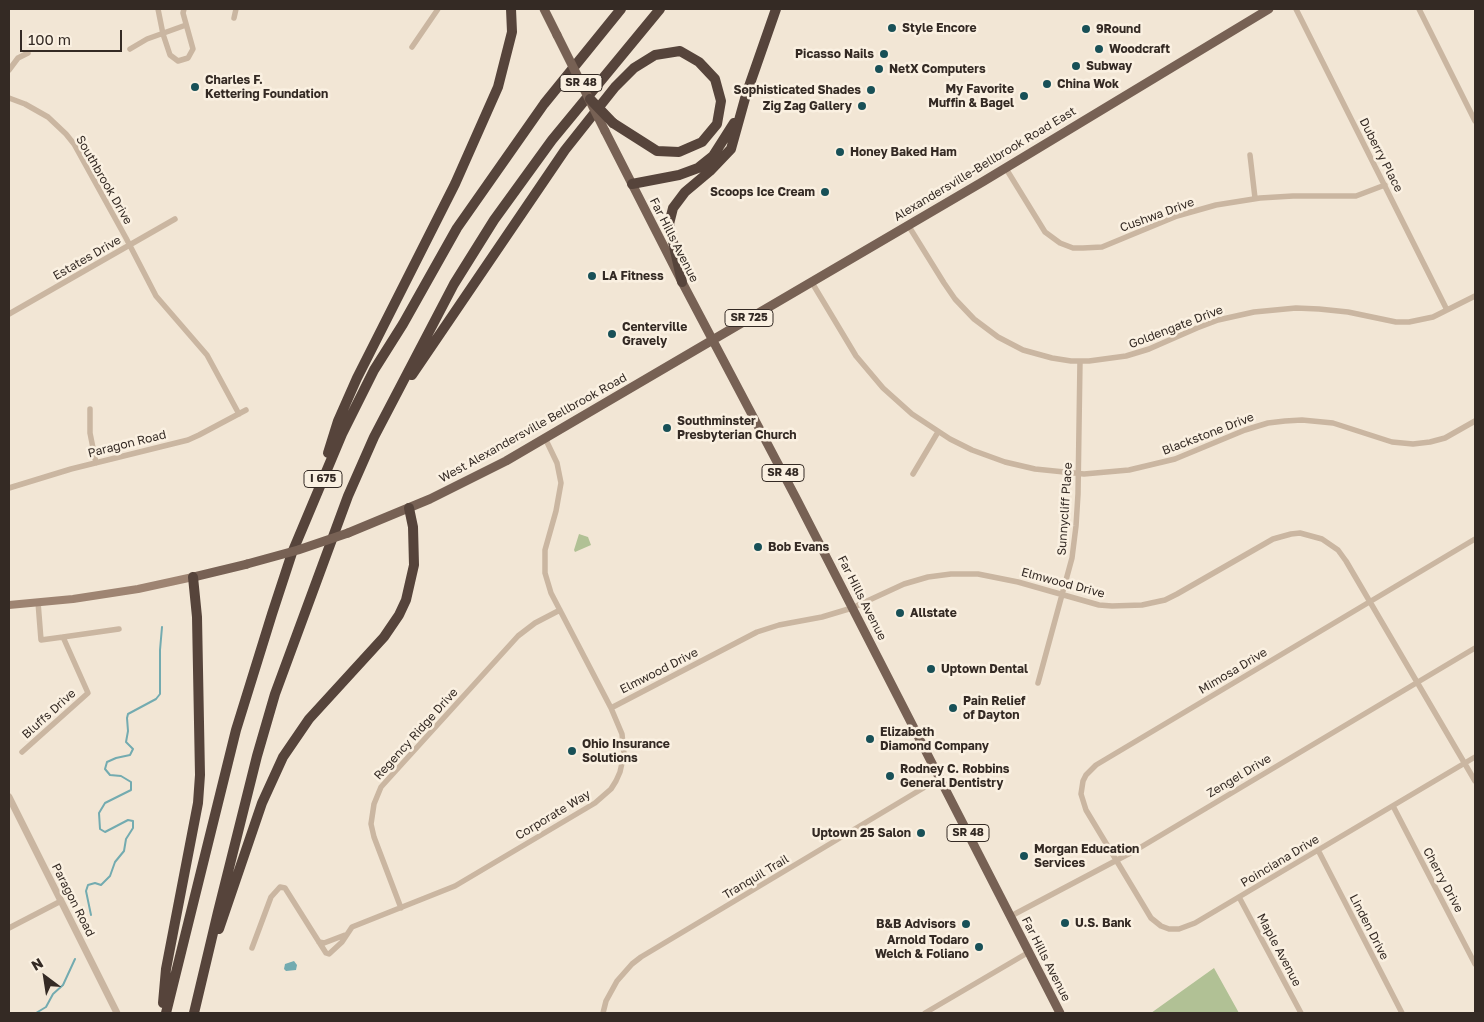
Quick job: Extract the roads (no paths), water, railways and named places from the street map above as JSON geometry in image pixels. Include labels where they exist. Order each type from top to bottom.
[{"type":"highway","points":[[312,506],[338,421],[353,387],[455,184],[498,87],[512,32],[511,9]]},
{"type":"highway","name":"I 675","points":[[164,1013],[236,730],[274,605],[292,553],[342,434],[374,370],[457,228],[544,104],[621,9]]},
{"type":"highway","name":"I 675","points":[[194,1013],[253,774],[275,694],[348,496],[374,437],[454,284],[494,220],[552,140],[660,9]]},
{"type":"highway","points":[[682,282],[669,224],[673,208],[685,192],[710,171],[731,149],[776,9]]},
{"type":"highway","points":[[391,405],[565,150],[615,87],[634,68],[656,55],[680,51],[699,62],[715,79],[721,101],[717,124],[702,142],[679,152],[657,151],[609,127],[590,99]]},
{"type":"highway","points":[[632,184],[690,172],[706,163],[720,147],[744,104]]},
{"type":"highway","points":[[202,979],[262,803],[283,757],[309,719],[392,626],[406,600],[414,565],[409,508]]},
{"type":"highway","points":[[164,1013],[166,969],[198,803],[200,775],[197,623],[193,577]]},
{"type":"main road","name":"SR 48","points":[[544,9],[590,99]]},
{"type":"main road","name":"Alexandersville-Bellbrook Road East","points":[[712,339],[908,225],[1269,9]]},
{"type":"main road","name":"Far Hills Avenue","points":[[609,127],[632,184],[787,480],[1060,1013]]},
{"type":"main road","name":"West Alexandersville Bellbrook Road","points":[[9,605],[138,589],[247,564],[298,550],[348,533],[409,508],[480,474],[644,381],[712,339]]},
{"type":"street","points":[[158,9],[163,34],[170,54],[178,61],[188,58],[193,49],[183,12],[184,9]]},
{"type":"street","points":[[234,18],[236,9]]},
{"type":"street","points":[[412,47],[438,9]]},
{"type":"street","name":"Duberry Place","points":[[1296,9],[1448,310]]},
{"type":"street","points":[[1419,9],[1475,121]]},
{"type":"street","points":[[130,49],[147,39],[186,24]]},
{"type":"street","points":[[9,70],[18,58],[28,53]]},
{"type":"street","name":"Southbrook Drive","points":[[9,98],[38,110],[66,134],[88,168],[156,296],[207,355],[239,414]]},
{"type":"street","points":[[1250,155],[1255,198]]},
{"type":"street","name":"Cushwa Drive","points":[[1005,167],[1045,232],[1060,243],[1073,248],[1102,247],[1177,216],[1208,207],[1255,198],[1356,196],[1385,185]]},
{"type":"street","name":"Estates Drive","points":[[9,314],[175,219]]},
{"type":"street","name":"Goldengate Drive","points":[[908,225],[950,293],[974,319],[998,337],[1023,350],[1052,358],[1080,361],[1126,356],[1154,347],[1202,326],[1254,312],[1296,308],[1318,309],[1348,312],[1396,322],[1409,322],[1433,317],[1475,296]]},
{"type":"street","name":"Blackstone Drive","points":[[811,281],[847,343],[870,373],[898,402],[938,432],[972,450],[1005,462],[1038,470],[1078,473],[1115,472],[1158,464],[1175,459],[1245,430],[1271,423],[1302,420],[1323,422],[1350,428],[1390,441],[1413,444],[1445,438],[1475,422]]},
{"type":"street","name":"Sunnycliff Place","points":[[1038,683],[1072,558],[1076,526],[1080,361]]},
{"type":"street","points":[[90,409],[90,434],[96,463]]},
{"type":"street","name":"Paragon Road","points":[[9,488],[96,463],[188,440],[246,410]]},
{"type":"street","points":[[913,474],[938,432]]},
{"type":"street","name":"Corporate Way","points":[[345,936],[352,927],[455,886],[603,797],[616,781],[623,764],[622,734],[548,582],[544,562],[545,550],[556,511],[561,483],[557,463],[545,438]]},
{"type":"street","name":"Elmwood Drive","points":[[611,708],[757,632],[852,608],[904,584],[928,577],[966,573],[994,576],[1087,602],[1112,606],[1142,606],[1165,600],[1266,542],[1282,535],[1300,534],[1322,539],[1338,550],[1370,601],[1475,781]]},
{"type":"street","name":"Mimosa Drive","points":[[1116,861],[1082,801],[1082,788],[1086,775],[1090,770],[1475,539]]},
{"type":"street","points":[[38,602],[41,640],[119,629]]},
{"type":"street","name":"Regency Ridge Drive","points":[[401,908],[374,837],[371,824],[374,804],[381,787],[518,636],[535,623],[560,610]]},
{"type":"street","name":"Bluffs Drive","points":[[22,752],[88,693],[63,637]]},
{"type":"street","name":"Zengel Drive","points":[[1011,916],[1116,861],[1475,648]]},
{"type":"street","name":"Poinciana Drive","points":[[1116,861],[1151,918],[1161,926],[1169,929],[1187,927],[1475,757]]},
{"type":"street","name":"Tranquil Trail","points":[[603,1013],[606,1001],[617,981],[641,957],[940,778]]},
{"type":"street","name":"Paragon Road","points":[[9,796],[117,1013]]},
{"type":"street","name":"Cherry Drive","points":[[1393,806],[1475,964]]},
{"type":"street","name":"Linden Drive","points":[[1318,850],[1402,1013]]},
{"type":"street","points":[[252,948],[271,897],[280,887],[285,888],[326,953],[329,954],[342,942],[345,936]]},
{"type":"street","name":"Maple Avenue","points":[[1239,897],[1301,1013]]},
{"type":"street","points":[[9,928],[61,901]]},
{"type":"street","points":[[319,942],[324,943],[345,936]]},
{"type":"street","points":[[925,1013],[1029,952]]},
{"type":"water","points":[[294,961],[297,965],[296,970],[286,971],[284,969],[285,964]]},
{"type":"waterway","points":[[91,915],[86,891],[88,885],[95,883],[101,885],[110,876],[115,862],[124,851],[126,839],[133,828],[133,821],[128,820],[105,832],[100,829],[99,813],[105,803],[131,790],[131,782],[121,776],[110,775],[105,769],[107,762],[130,755],[133,749],[126,742],[128,714],[156,699],[160,694],[162,627]]},
{"type":"waterway","points":[[36,1013],[46,1007],[53,994],[63,985],[75,959]]},
{"type":"place","name":"Style Encore","points":[[892,28]]},
{"type":"place","name":"9Round","points":[[1086,29]]},
{"type":"place","name":"Woodcraft","points":[[1099,49]]},
{"type":"place","name":"Picasso Nails","points":[[884,54]]},
{"type":"place","name":"Subway","points":[[1076,66]]},
{"type":"place","name":"NetX Computers","points":[[879,69]]},
{"type":"place","name":"China Wok","points":[[1047,84]]},
{"type":"place","name":"Charles F. Kettering Foundation","points":[[195,87]]},
{"type":"place","name":"Sophisticated Shades","points":[[871,90]]},
{"type":"place","name":"My Favorite Muffin & Bagel","points":[[1024,96]]},
{"type":"place","name":"Zig Zag Gallery","points":[[862,106]]},
{"type":"place","name":"Honey Baked Ham","points":[[840,152]]},
{"type":"place","name":"Scoops Ice Cream","points":[[825,192]]},
{"type":"place","name":"LA Fitness","points":[[592,276]]},
{"type":"place","name":"Centerville Gravely","points":[[612,334]]},
{"type":"place","name":"Southminster Presbyterian Church","points":[[667,428]]},
{"type":"place","name":"Bob Evans","points":[[758,547]]},
{"type":"place","name":"Allstate","points":[[900,613]]},
{"type":"place","name":"Uptown Dental","points":[[931,669]]},
{"type":"place","name":"Pain Relief of Dayton","points":[[953,708]]},
{"type":"place","name":"Elizabeth Diamond Company","points":[[870,739]]},
{"type":"place","name":"Ohio Insurance Solutions","points":[[572,751]]},
{"type":"place","name":"Rodney C. Robbins General Dentistry","points":[[890,776]]},
{"type":"place","name":"Uptown 25 Salon","points":[[921,833]]},
{"type":"place","name":"Morgan Education Services","points":[[1024,856]]},
{"type":"place","name":"U.S. Bank","points":[[1065,923]]},
{"type":"place","name":"B&B Advisors","points":[[966,924]]},
{"type":"place","name":"Arnold Todaro Welch & Foliano","points":[[979,947]]}]
